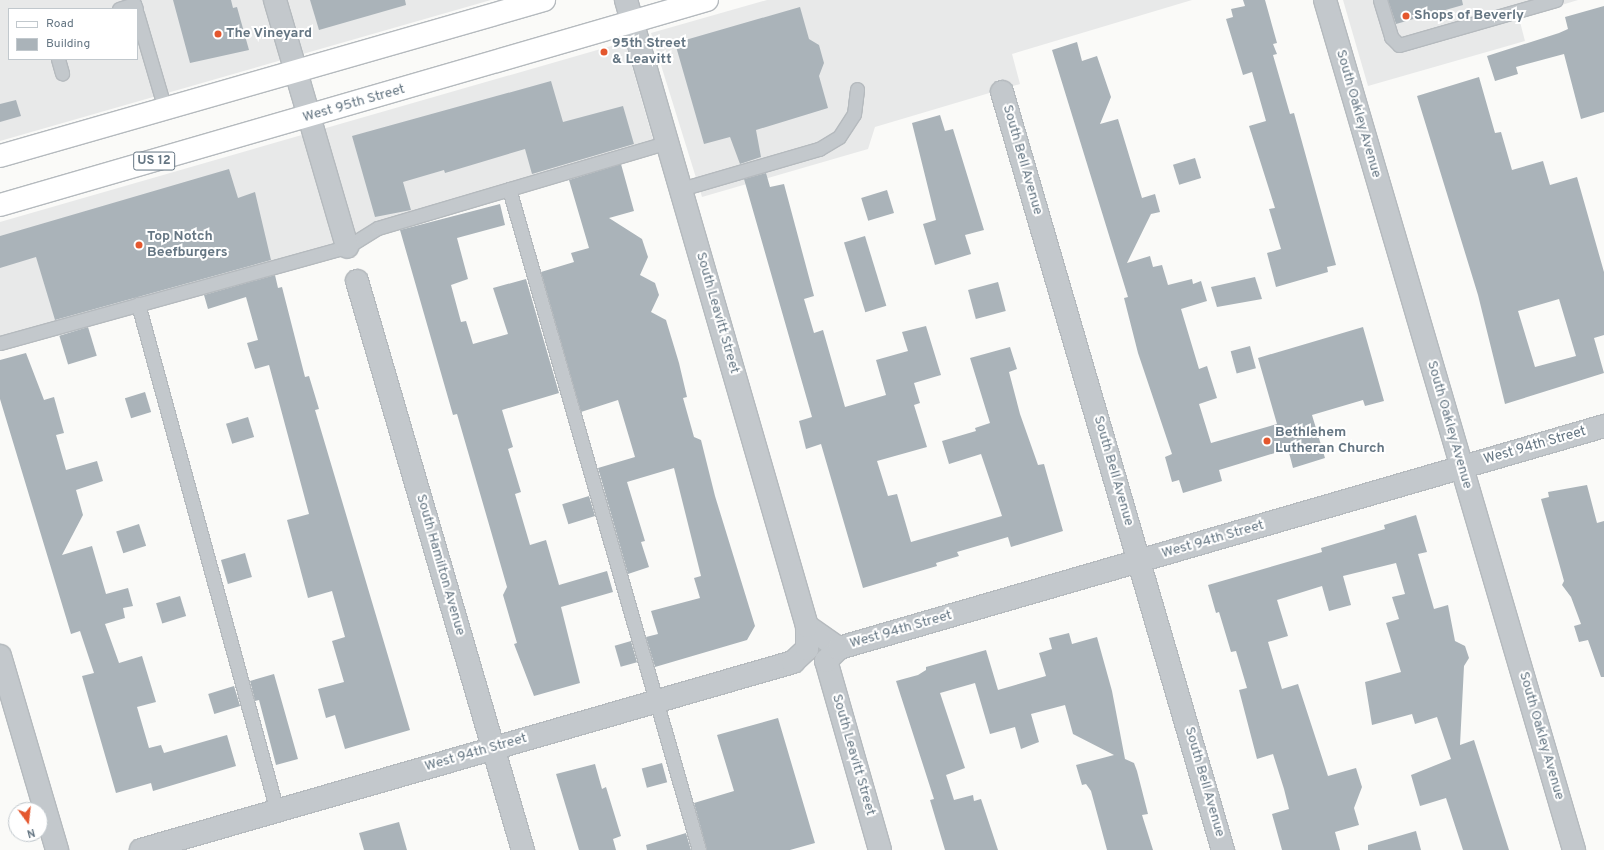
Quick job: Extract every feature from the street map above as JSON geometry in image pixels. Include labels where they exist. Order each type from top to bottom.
[{"type":"main road","points":[[0,156],[544,0]]},
{"type":"main road","name":"West 95th Street","points":[[0,205],[309,117],[707,0]]},
{"type":"street","points":[[274,0],[347,247]]},
{"type":"street","name":"South Leavitt Street","points":[[626,0],[807,626],[807,649]]},
{"type":"street","name":"South Oakley Avenue","points":[[1325,0],[1574,850]]},
{"type":"street","name":"South Bell Avenue","points":[[1002,92],[1224,850]]},
{"type":"street","name":"South Hamilton Avenue","points":[[357,281],[523,850]]},
{"type":"street","name":"West 94th Street","points":[[832,655],[1139,561],[1604,426]]},
{"type":"street","points":[[807,626],[832,655]]},
{"type":"street","name":"West 94th Street","points":[[141,850],[793,662],[807,649]]},
{"type":"street","name":"South Leavitt Street","points":[[832,655],[880,850]]},
{"type":"street","points":[[0,656],[57,850]]},
{"type":"lane","points":[[1380,0],[1391,37],[1399,45],[1556,0]]},
{"type":"lane","points":[[122,8],[134,4],[136,8]]},
{"type":"lane","points":[[138,17],[165,109]]},
{"type":"lane","points":[[58,60],[62,73]]},
{"type":"lane","points":[[681,189],[819,149],[839,137],[850,120],[857,89]]},
{"type":"lane","points":[[0,343],[347,247],[378,228],[668,142]]},
{"type":"lane","points":[[509,189],[699,850]]},
{"type":"lane","points":[[138,304],[276,811]]},
{"type":"shaded area","points":[[0,0],[491,0],[0,141]]},
{"type":"shaded area","points":[[767,0],[1192,0],[1012,54],[1020,84],[875,127],[868,149],[702,197],[651,33]]},
{"type":"shaded area","name":"Shops of Beverly","points":[[1343,0],[1578,0],[1519,18],[1525,41],[1368,86]]},
{"type":"shaded area","points":[[625,42],[655,146],[378,228],[347,247],[0,343],[0,222]]},
{"type":"building","name":"The Vineyard","points":[[173,0],[231,0],[233,8],[237,7],[249,50],[190,63]]},
{"type":"building","points":[[310,0],[405,0],[406,5],[319,30]]},
{"type":"building","points":[[1243,0],[1265,0],[1277,43],[1273,44],[1277,54],[1273,55],[1290,114],[1294,113],[1336,265],[1327,267],[1328,272],[1276,287],[1267,253],[1281,249],[1269,209],[1275,208],[1249,126],[1266,121],[1252,72],[1243,75],[1226,19],[1233,17],[1231,9],[1245,6]]},
{"type":"building","name":"Shops of Beverly","points":[[1388,0],[1462,0],[1463,5],[1396,24]]},
{"type":"building","points":[[1604,6],[1604,112],[1581,119],[1564,54],[1516,67],[1518,74],[1495,81],[1487,56],[1559,33],[1568,29],[1565,17]]},
{"type":"building","points":[[800,7],[809,39],[819,45],[824,63],[819,76],[828,108],[756,130],[761,157],[740,164],[730,137],[704,144],[675,43]]},
{"type":"building","points":[[1077,42],[1082,61],[1097,56],[1111,97],[1100,124],[1118,119],[1142,198],[1155,194],[1160,212],[1151,214],[1127,263],[1150,256],[1153,267],[1162,265],[1168,285],[1192,279],[1193,284],[1201,281],[1207,301],[1181,309],[1199,369],[1207,366],[1217,398],[1199,404],[1211,443],[1277,424],[1258,358],[1363,327],[1384,401],[1365,406],[1363,400],[1312,415],[1325,458],[1293,468],[1288,449],[1219,470],[1222,481],[1183,493],[1179,480],[1172,482],[1165,457],[1172,454],[1138,353],[1124,298],[1128,297],[1052,50]]},
{"type":"building","points":[[1479,77],[1495,133],[1501,132],[1512,170],[1543,161],[1550,185],[1577,177],[1604,272],[1604,335],[1594,338],[1604,373],[1505,404],[1478,295],[1417,96]],"holes":[[[1559,299],[1576,356],[1535,367],[1518,311]]]},
{"type":"building","points":[[551,81],[563,122],[623,106],[634,144],[532,174],[525,149],[445,173],[444,170],[403,182],[411,210],[375,217],[352,136]]},
{"type":"building","points":[[16,100],[21,116],[0,122],[0,104]]},
{"type":"building","points":[[940,115],[945,131],[953,129],[984,230],[965,235],[971,254],[935,265],[923,224],[936,220],[912,123]]},
{"type":"building","points":[[1195,158],[1201,178],[1179,185],[1173,165]]},
{"type":"building","points":[[621,164],[634,211],[609,218],[642,239],[648,257],[640,275],[655,283],[659,295],[651,312],[666,320],[679,363],[687,397],[683,398],[694,437],[701,440],[715,496],[755,626],[747,640],[655,667],[646,637],[658,634],[651,611],[700,598],[694,578],[701,576],[674,468],[627,482],[645,541],[641,542],[649,567],[628,574],[598,468],[635,457],[618,400],[581,412],[541,272],[574,262],[571,253],[589,248],[569,180]]},
{"type":"building","points":[[229,169],[238,198],[255,192],[271,260],[55,320],[36,257],[0,268],[0,236]]},
{"type":"building","points":[[766,173],[770,187],[784,184],[814,296],[804,299],[814,333],[823,330],[845,407],[886,395],[876,360],[908,351],[902,332],[926,326],[941,375],[914,383],[920,403],[914,405],[927,447],[877,461],[888,496],[897,494],[911,542],[1002,516],[981,454],[949,464],[942,441],[976,431],[975,428],[990,423],[970,358],[1010,347],[1017,369],[1009,372],[1020,414],[1038,465],[1044,464],[1063,531],[1011,547],[1008,537],[957,552],[959,556],[936,563],[937,566],[863,588],[821,444],[806,449],[799,421],[812,417],[744,179]]},
{"type":"building","points":[[887,190],[894,213],[868,221],[861,198]]},
{"type":"building","points":[[500,204],[505,225],[457,238],[468,279],[451,285],[461,322],[466,321],[473,344],[508,334],[493,288],[526,279],[559,393],[502,410],[513,447],[508,449],[521,492],[515,494],[530,545],[546,540],[559,585],[607,571],[613,592],[561,607],[580,683],[534,696],[514,644],[517,643],[503,595],[507,587],[457,414],[453,415],[400,230]]},
{"type":"building","points":[[865,236],[886,306],[865,312],[844,242]]},
{"type":"building","points":[[275,275],[278,288],[282,287],[305,377],[309,376],[319,409],[315,410],[410,730],[345,749],[335,715],[326,718],[318,689],[344,682],[332,641],[345,637],[332,591],[308,598],[287,520],[309,514],[269,365],[255,369],[247,343],[258,340],[246,297],[208,309],[204,295]]},
{"type":"building","points":[[1255,277],[1262,299],[1217,307],[1211,287]]},
{"type":"building","points":[[998,282],[1006,311],[976,319],[968,290]]},
{"type":"building","points":[[88,327],[97,356],[68,364],[59,336]]},
{"type":"building","points":[[1250,346],[1256,368],[1237,373],[1231,351]]},
{"type":"building","points":[[26,353],[44,400],[54,397],[64,433],[56,435],[66,470],[97,461],[103,481],[76,490],[83,515],[62,555],[92,546],[106,594],[128,588],[133,606],[123,608],[125,618],[105,624],[119,663],[142,656],[156,702],[137,707],[149,748],[161,745],[164,753],[227,735],[236,766],[153,791],[151,783],[116,793],[82,676],[94,673],[80,631],[71,634],[0,399],[0,360]]},
{"type":"building","points":[[145,392],[151,412],[131,418],[125,398]]},
{"type":"building","points":[[248,417],[254,437],[232,444],[226,424]]},
{"type":"building","points":[[1587,485],[1597,523],[1604,521],[1604,677],[1601,677],[1588,640],[1579,642],[1574,626],[1581,624],[1571,597],[1562,585],[1564,581],[1541,499],[1549,497],[1548,492]]},
{"type":"building","points":[[589,496],[595,516],[568,524],[562,504]]},
{"type":"building","points":[[1416,515],[1427,552],[1418,554],[1434,609],[1448,605],[1455,641],[1465,646],[1469,658],[1464,666],[1460,745],[1474,740],[1509,850],[1463,850],[1446,798],[1420,806],[1411,775],[1451,759],[1437,717],[1415,724],[1412,714],[1372,725],[1365,682],[1401,672],[1386,623],[1399,619],[1392,597],[1405,594],[1396,563],[1343,576],[1351,605],[1329,611],[1322,586],[1277,600],[1288,636],[1268,642],[1282,689],[1298,684],[1328,776],[1356,768],[1362,787],[1354,808],[1359,825],[1335,832],[1340,850],[1282,850],[1272,814],[1289,809],[1284,789],[1273,754],[1257,759],[1239,690],[1247,688],[1236,651],[1231,652],[1219,612],[1216,613],[1208,585],[1322,552],[1321,548],[1385,529],[1384,525]]},
{"type":"building","points":[[139,524],[146,546],[123,553],[116,531]]},
{"type":"building","points":[[245,553],[252,577],[228,584],[221,560]]},
{"type":"building","points":[[180,596],[186,616],[162,623],[156,603]]},
{"type":"building","points":[[1069,633],[1072,644],[1097,637],[1112,691],[1125,759],[1134,763],[1137,771],[1148,814],[1142,815],[1153,850],[1107,850],[1091,791],[1086,784],[1082,785],[1076,765],[1114,755],[1073,734],[1065,705],[1031,714],[1039,742],[1021,749],[1015,727],[990,734],[975,683],[940,693],[965,768],[946,775],[954,800],[973,795],[974,801],[981,799],[998,850],[945,850],[930,800],[934,799],[896,681],[918,675],[926,670],[926,667],[986,650],[998,690],[1046,676],[1039,653],[1052,649],[1049,638]]},
{"type":"building","points":[[631,641],[637,662],[621,667],[615,646]]},
{"type":"building","points":[[274,674],[298,759],[276,765],[259,700],[255,701],[250,681]]},
{"type":"building","points":[[234,686],[240,706],[214,714],[208,694]]},
{"type":"building","points":[[778,718],[815,843],[790,850],[707,850],[694,803],[734,791],[717,735]]},
{"type":"building","points":[[662,763],[667,782],[647,788],[642,768]]},
{"type":"building","points":[[595,764],[602,789],[606,787],[621,836],[613,839],[616,850],[579,850],[556,774]]},
{"type":"building","points":[[399,822],[407,850],[364,850],[359,833]]},
{"type":"building","points":[[1416,831],[1421,850],[1368,850],[1368,845]]},
{"type":"building","points":[[686,833],[691,850],[647,850],[646,845]]},
{"type":"place","name":"Shops of Beverly","points":[[1406,16]]},
{"type":"place","name":"The Vineyard","points":[[218,34]]},
{"type":"place","name":"95th Street & Leavitt","points":[[604,52]]},
{"type":"place","name":"Top Notch Beefburgers","points":[[139,245]]},
{"type":"place","name":"Bethlehem Lutheran Church","points":[[1267,441]]}]
